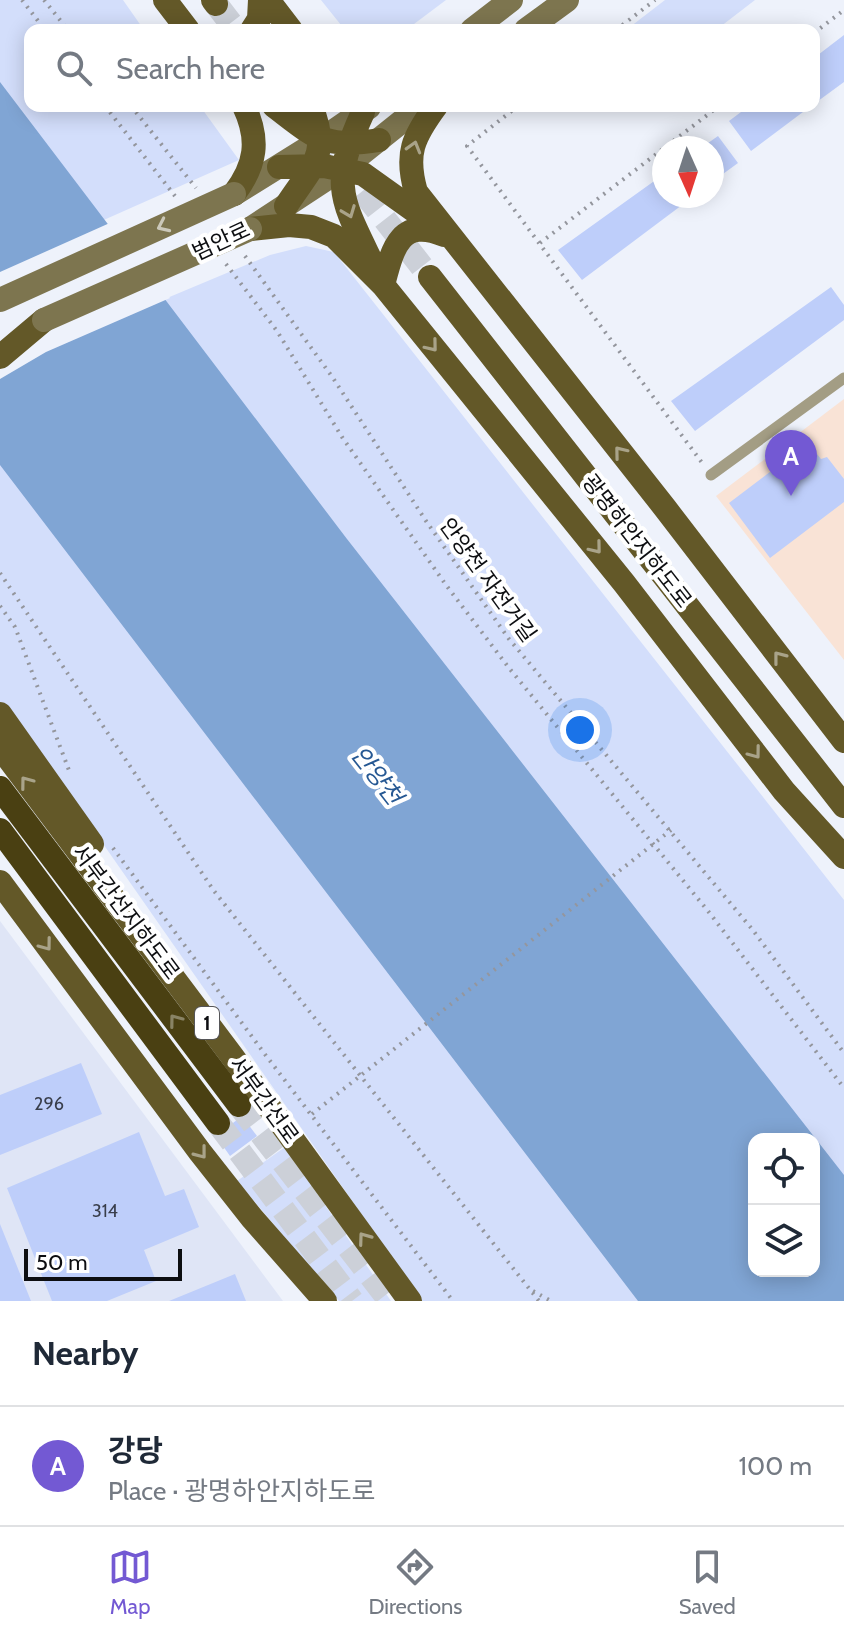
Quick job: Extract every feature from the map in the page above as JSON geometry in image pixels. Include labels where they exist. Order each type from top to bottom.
[{"type":"highway","name":"서부간선지하도로","points":[[0,788],[239,1105]]},
{"type":"highway","points":[[0,830],[218,1123]]},
{"type":"main road","points":[[165,0],[183,24]]},
{"type":"main road","points":[[256,24],[264,0]]},
{"type":"main road","points":[[264,0],[274,24]]},
{"type":"main road","points":[[264,0],[286,24]]},
{"type":"main road","points":[[480,24],[511,0]]},
{"type":"main road","points":[[534,24],[567,0]]},
{"type":"main road","points":[[234,194],[249,175],[254,154],[251,121],[247,112]]},
{"type":"main road","points":[[282,112],[321,140],[350,143],[379,140]]},
{"type":"main road","points":[[286,206],[319,153],[321,140],[313,112]]},
{"type":"main road","name":"범안로","points":[[0,300],[234,194],[363,112]]},
{"type":"main road","points":[[366,112],[350,143],[341,180],[346,208],[383,285]]},
{"type":"main road","name":"범안로","points":[[0,339],[250,229],[342,168],[414,112]]},
{"type":"main road","points":[[432,112],[415,139],[410,156],[410,171],[416,192],[844,741]]},
{"type":"main road","points":[[279,167],[342,168],[363,174],[392,192],[450,238]]},
{"type":"main road","points":[[250,229],[289,225],[311,227],[334,236],[383,285],[624,583],[784,791],[844,857]]},
{"type":"main road","points":[[383,285],[391,253],[404,236],[416,230],[430,229],[450,238]]},
{"type":"main road","name":"광명하안지하도로","points":[[430,277],[844,806]]},
{"type":"main road","points":[[0,357],[44,320]]},
{"type":"main road","points":[[0,714],[213,1019],[232,1056]]},
{"type":"main road","name":"서부간선로","points":[[0,747],[232,1056],[410,1301]]},
{"type":"main road","points":[[0,882],[200,1152],[252,1218],[325,1301]]},
{"type":"main road","points":[[252,1218],[305,1301]]},
{"type":"lane","points":[[711,475],[844,378]]},
{"type":"path","points":[[22,0],[40,24]]},
{"type":"path","points":[[44,0],[63,24]]},
{"type":"path","points":[[624,24],[655,0]]},
{"type":"path","points":[[820,28],[844,10]]},
{"type":"path","points":[[110,112],[175,197]]},
{"type":"path","points":[[136,112],[200,193]]},
{"type":"path","points":[[510,112],[467,146],[711,475]]},
{"type":"path","points":[[539,244],[711,112]]},
{"type":"path","name":"안양천 자전거길","points":[[244,255],[333,378],[426,521],[509,639],[752,929],[844,1053]]},
{"type":"path","points":[[221,258],[277,331],[342,437],[446,585],[844,1088]]},
{"type":"path","points":[[0,573],[214,891],[539,1301]]},
{"type":"path","points":[[0,606],[15,627],[73,779]]},
{"type":"path","points":[[311,1115],[671,830]]},
{"type":"path","points":[[110,843],[453,1301]]},
{"type":"path","points":[[530,1290],[551,1301]]},
{"type":"shaded area","points":[[0,0],[123,0],[140,24],[24,24],[24,112],[204,112],[239,160],[0,266]]},
{"type":"shaded area","points":[[321,0],[446,0],[414,24],[340,24]]},
{"type":"shaded area","points":[[665,0],[755,0],[724,24],[634,24]]},
{"type":"shaded area","points":[[306,246],[334,252],[844,900],[844,1301],[422,1301],[62,785],[0,704],[0,368],[270,255]]},
{"type":"shaded area","points":[[844,399],[844,660],[716,496]]},
{"type":"shaded area","points":[[0,921],[283,1301],[0,1301]]},
{"type":"shaded area","points":[[285,1147],[391,1301],[339,1301],[237,1181]]},
{"type":"water","name":"안양천","points":[[0,82],[347,539],[811,1133],[748,1133],[748,1277],[820,1277],[820,1144],[844,1175],[844,1301],[638,1301],[0,465]]},
{"type":"pier","points":[[112,222],[170,298],[46,352],[0,379],[0,272]]},
{"type":"building","points":[[844,35],[844,82],[820,100],[820,53]]},
{"type":"building","points":[[741,112],[803,112],[751,151],[729,121]]},
{"type":"building","points":[[724,144],[738,163],[724,173]]},
{"type":"building","points":[[652,183],[652,208],[678,208],[582,280],[558,250]]},
{"type":"building","points":[[831,287],[844,305],[844,320],[695,431],[671,401]]},
{"type":"building","points":[[808,443],[821,459],[827,457],[844,479],[844,502],[770,558],[729,503]]},
{"type":"building","points":[[81,1063],[102,1114],[0,1155],[0,1095]]},
{"type":"building","points":[[242,1116],[257,1136],[230,1156],[216,1136]]},
{"type":"building","points":[[139,1132],[165,1196],[184,1189],[199,1227],[144,1250],[156,1281],[107,1301],[52,1301],[7,1188]]},
{"type":"building","points":[[0,1224],[31,1301],[0,1301]]},
{"type":"building","points":[[235,1274],[246,1301],[169,1301]]},
{"type":"tunnel","points":[[216,4],[231,24]]},
{"type":"tunnel","points":[[301,112],[430,277]]},
{"type":"tunnel","points":[[239,1105],[390,1301]]},
{"type":"tunnel","points":[[218,1123],[352,1301]]},
{"type":"place","name":"강당","points":[[791,496]]}]
